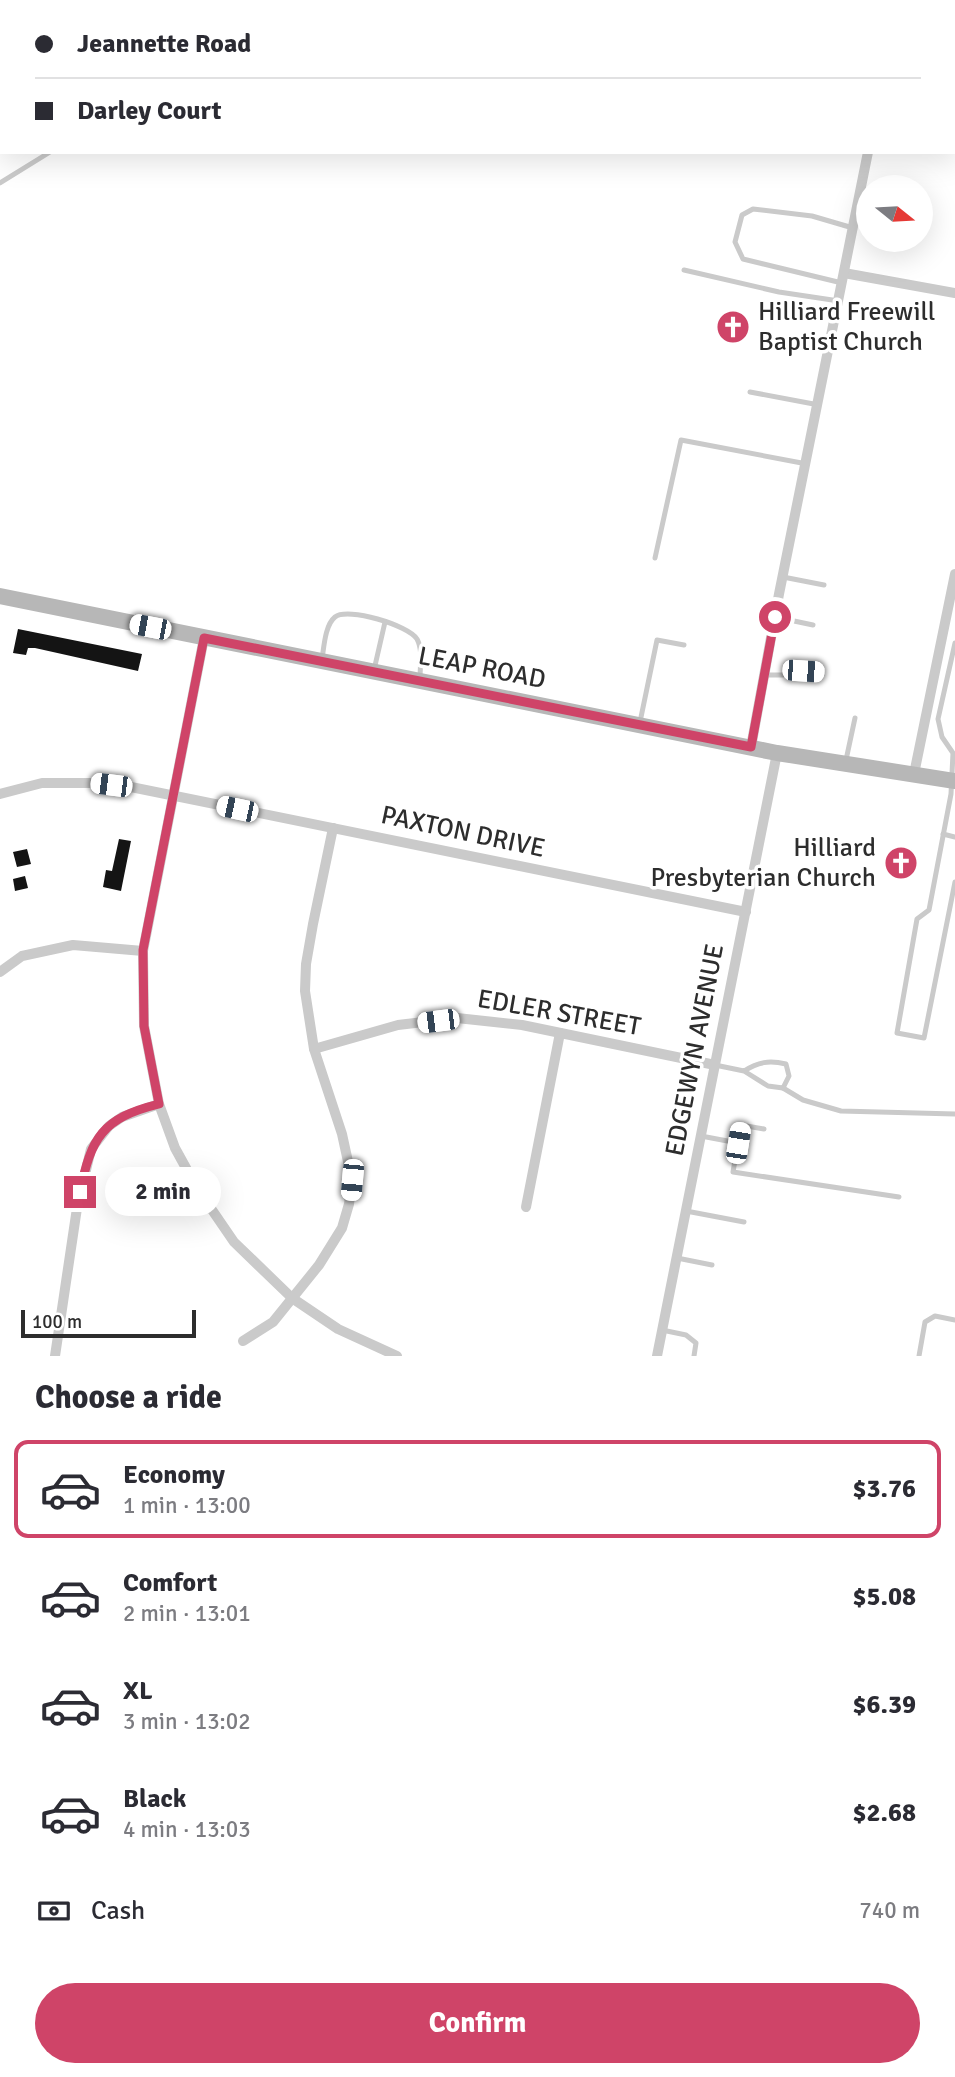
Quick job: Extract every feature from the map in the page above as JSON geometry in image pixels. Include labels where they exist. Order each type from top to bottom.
[{"type":"street","points":[[751,747],[763,675],[868,154]]},
{"type":"street","points":[[843,278],[955,293]]},
{"type":"street","points":[[915,774],[955,574]]},
{"type":"street","name":"LEAP ROAD","points":[[0,596],[777,753],[954,781]]},
{"type":"street","points":[[204,638],[143,950],[144,1026],[159,1104],[176,1148],[197,1188],[234,1242],[292,1298],[338,1329],[397,1356]]},
{"type":"street","name":"EDGEWYN AVENUE","points":[[657,1356],[777,753]]},
{"type":"street","name":"PAXTON DRIVE","points":[[0,794],[42,783],[91,782],[131,787],[746,912]]},
{"type":"street","points":[[243,1341],[273,1322],[319,1265],[342,1228],[349,1204],[352,1180],[342,1134],[314,1049],[305,991],[306,964],[333,828]]},
{"type":"street","points":[[0,972],[22,956],[72,945],[143,950]]},
{"type":"street","name":"EDLER STREET","points":[[314,1049],[398,1025],[457,1018],[522,1025],[715,1065]]},
{"type":"street","points":[[526,1207],[560,1033]]},
{"type":"street","points":[[55,1356],[77,1208],[91,1149],[108,1126],[122,1117],[159,1104]]},
{"type":"lane","points":[[0,183],[47,154]]},
{"type":"lane","points":[[843,278],[743,260],[735,242],[742,215],[753,209],[812,216],[853,228]]},
{"type":"lane","points":[[684,270],[779,292],[839,302]]},
{"type":"lane","points":[[750,392],[818,405]]},
{"type":"lane","points":[[655,558],[681,440],[807,464]]},
{"type":"lane","points":[[783,578],[824,585]]},
{"type":"lane","points":[[322,661],[331,621],[337,615],[348,613],[407,630],[417,639],[421,656],[419,681]]},
{"type":"lane","points":[[775,617],[813,625]]},
{"type":"lane","points":[[373,671],[385,622]]},
{"type":"lane","points":[[640,725],[657,640],[684,645]]},
{"type":"lane","points":[[955,643],[938,719],[942,737],[953,753],[954,781],[929,910],[917,919],[897,1032],[924,1038],[955,883]]},
{"type":"lane","points":[[763,675],[791,676],[803,671],[818,672]]},
{"type":"lane","points":[[845,763],[855,719]]},
{"type":"lane","points":[[943,834],[955,837]]},
{"type":"lane","points":[[744,1071],[757,1063],[786,1064],[789,1076],[783,1088]]},
{"type":"lane","points":[[715,1065],[744,1071],[768,1086],[783,1088],[803,1100],[841,1111],[955,1114]]},
{"type":"lane","points":[[764,1129],[741,1125],[733,1172],[899,1197]]},
{"type":"lane","points":[[701,1136],[738,1143]]},
{"type":"lane","points":[[686,1211],[744,1222]]},
{"type":"lane","points":[[677,1258],[712,1265]]},
{"type":"lane","points":[[919,1356],[925,1322],[935,1316],[955,1320]]},
{"type":"lane","points":[[662,1330],[687,1335],[696,1343],[694,1356]]},
{"type":"building","points":[[18,629],[142,654],[138,671],[35,648],[28,648],[26,655],[13,653]]},
{"type":"building","points":[[119,839],[131,841],[121,891],[103,887],[106,870],[112,871]]},
{"type":"building","points":[[27,849],[31,864],[17,867],[13,852]]},
{"type":"building","points":[[25,876],[28,888],[15,891],[13,879]]},
{"type":"place","name":"Hilliard Freewill Baptist Church","points":[[733,327]]},
{"type":"place","name":"Hilliard Presbyterian Church","points":[[901,863]]},
{"type":"route","points":[[80,1192],[91,1149],[99,1136],[122,1117],[159,1104],[144,1026],[143,950],[204,638],[751,747],[775,617]]}]
